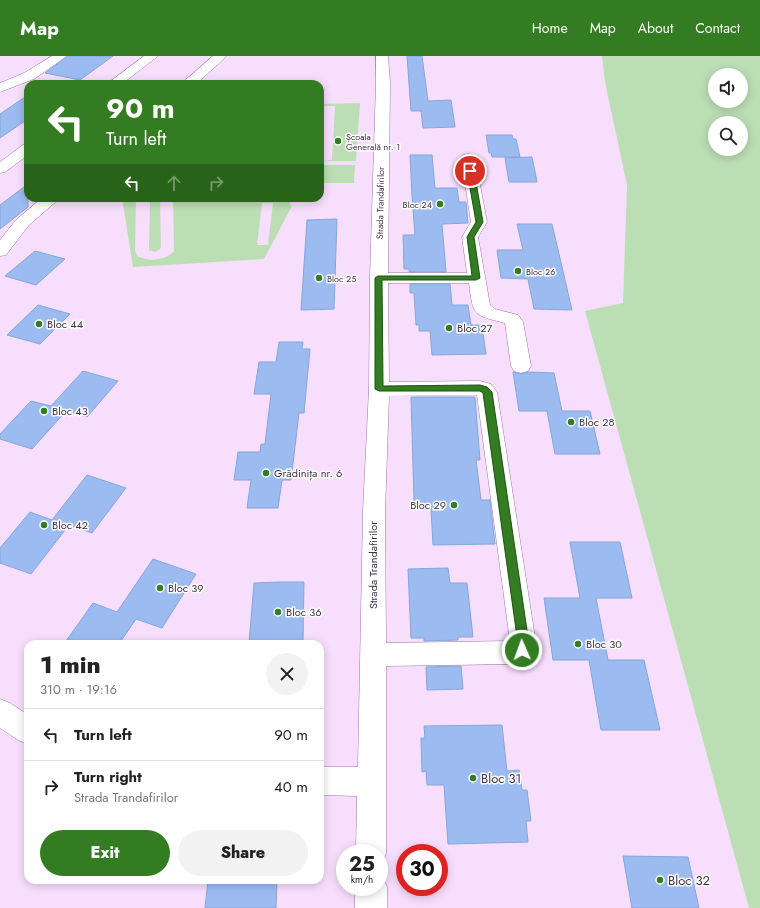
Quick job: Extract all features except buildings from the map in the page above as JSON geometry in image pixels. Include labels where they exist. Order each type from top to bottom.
[{"type":"street","points":[[0,88],[29,76],[61,56]]},
{"type":"street","points":[[119,80],[152,56]]},
{"type":"street","points":[[193,80],[221,56]]},
{"type":"street","name":"Strada Trandafirilor","points":[[371,844],[372,655],[374,511],[379,389],[378,278],[382,56]]},
{"type":"street","points":[[0,169],[24,151]]},
{"type":"street","points":[[468,158],[479,222],[470,237],[481,307],[489,313],[512,319],[514,322],[520,366]]},
{"type":"street","points":[[0,251],[22,223],[47,202]]},
{"type":"street","points":[[378,278],[476,278]]},
{"type":"street","points":[[372,655],[518,652],[522,650],[523,644],[487,392],[480,388],[379,389]]},
{"type":"street","points":[[0,712],[24,728]]},
{"type":"street","points":[[324,781],[372,782]]},
{"type":"street","points":[[371,896],[371,908]]},
{"type":"green space","points":[[602,56],[760,56],[760,908],[749,908],[585,311],[623,303],[627,185],[605,82]]},
{"type":"green space","points":[[360,103],[356,161],[324,161],[332,160],[335,106],[324,106],[324,104]]},
{"type":"green space","points":[[324,165],[355,165],[354,183],[324,183]]},
{"type":"green space","points":[[123,202],[136,202],[135,251],[137,256],[157,260],[166,257],[174,251],[173,202],[290,202],[290,205],[292,206],[264,259],[133,267]],"holes":[[[262,203],[273,203],[268,245],[257,245]]]},
{"type":"green space","points":[[150,202],[160,202],[161,248],[155,252],[149,250]]},
{"type":"place","name":"Școala Generală nr. 1","points":[[338,141]]},
{"type":"place","name":"Bloc 24","points":[[440,204]]},
{"type":"place","name":"Bloc 26","points":[[518,271]]},
{"type":"place","name":"Bloc 25","points":[[319,278]]},
{"type":"place","name":"Bloc 44","points":[[39,324]]},
{"type":"place","name":"Bloc 27","points":[[449,328]]},
{"type":"place","name":"Bloc 43","points":[[44,411]]},
{"type":"place","name":"Bloc 28","points":[[571,422]]},
{"type":"place","name":"Grădinița nr. 6","points":[[266,473]]},
{"type":"place","name":"Bloc 29","points":[[454,505]]},
{"type":"place","name":"Bloc 42","points":[[44,525]]},
{"type":"place","name":"Bloc 39","points":[[160,588]]},
{"type":"place","name":"Bloc 36","points":[[278,612]]},
{"type":"place","name":"Bloc 30","points":[[578,644]]},
{"type":"place","name":"Bloc 31","points":[[473,778]]},
{"type":"place","name":"Bloc 32","points":[[660,880]]},
{"type":"route","points":[[470,171],[479,222],[470,237],[476,278],[378,278],[379,389],[480,388],[486,390],[523,644],[522,650]]}]
